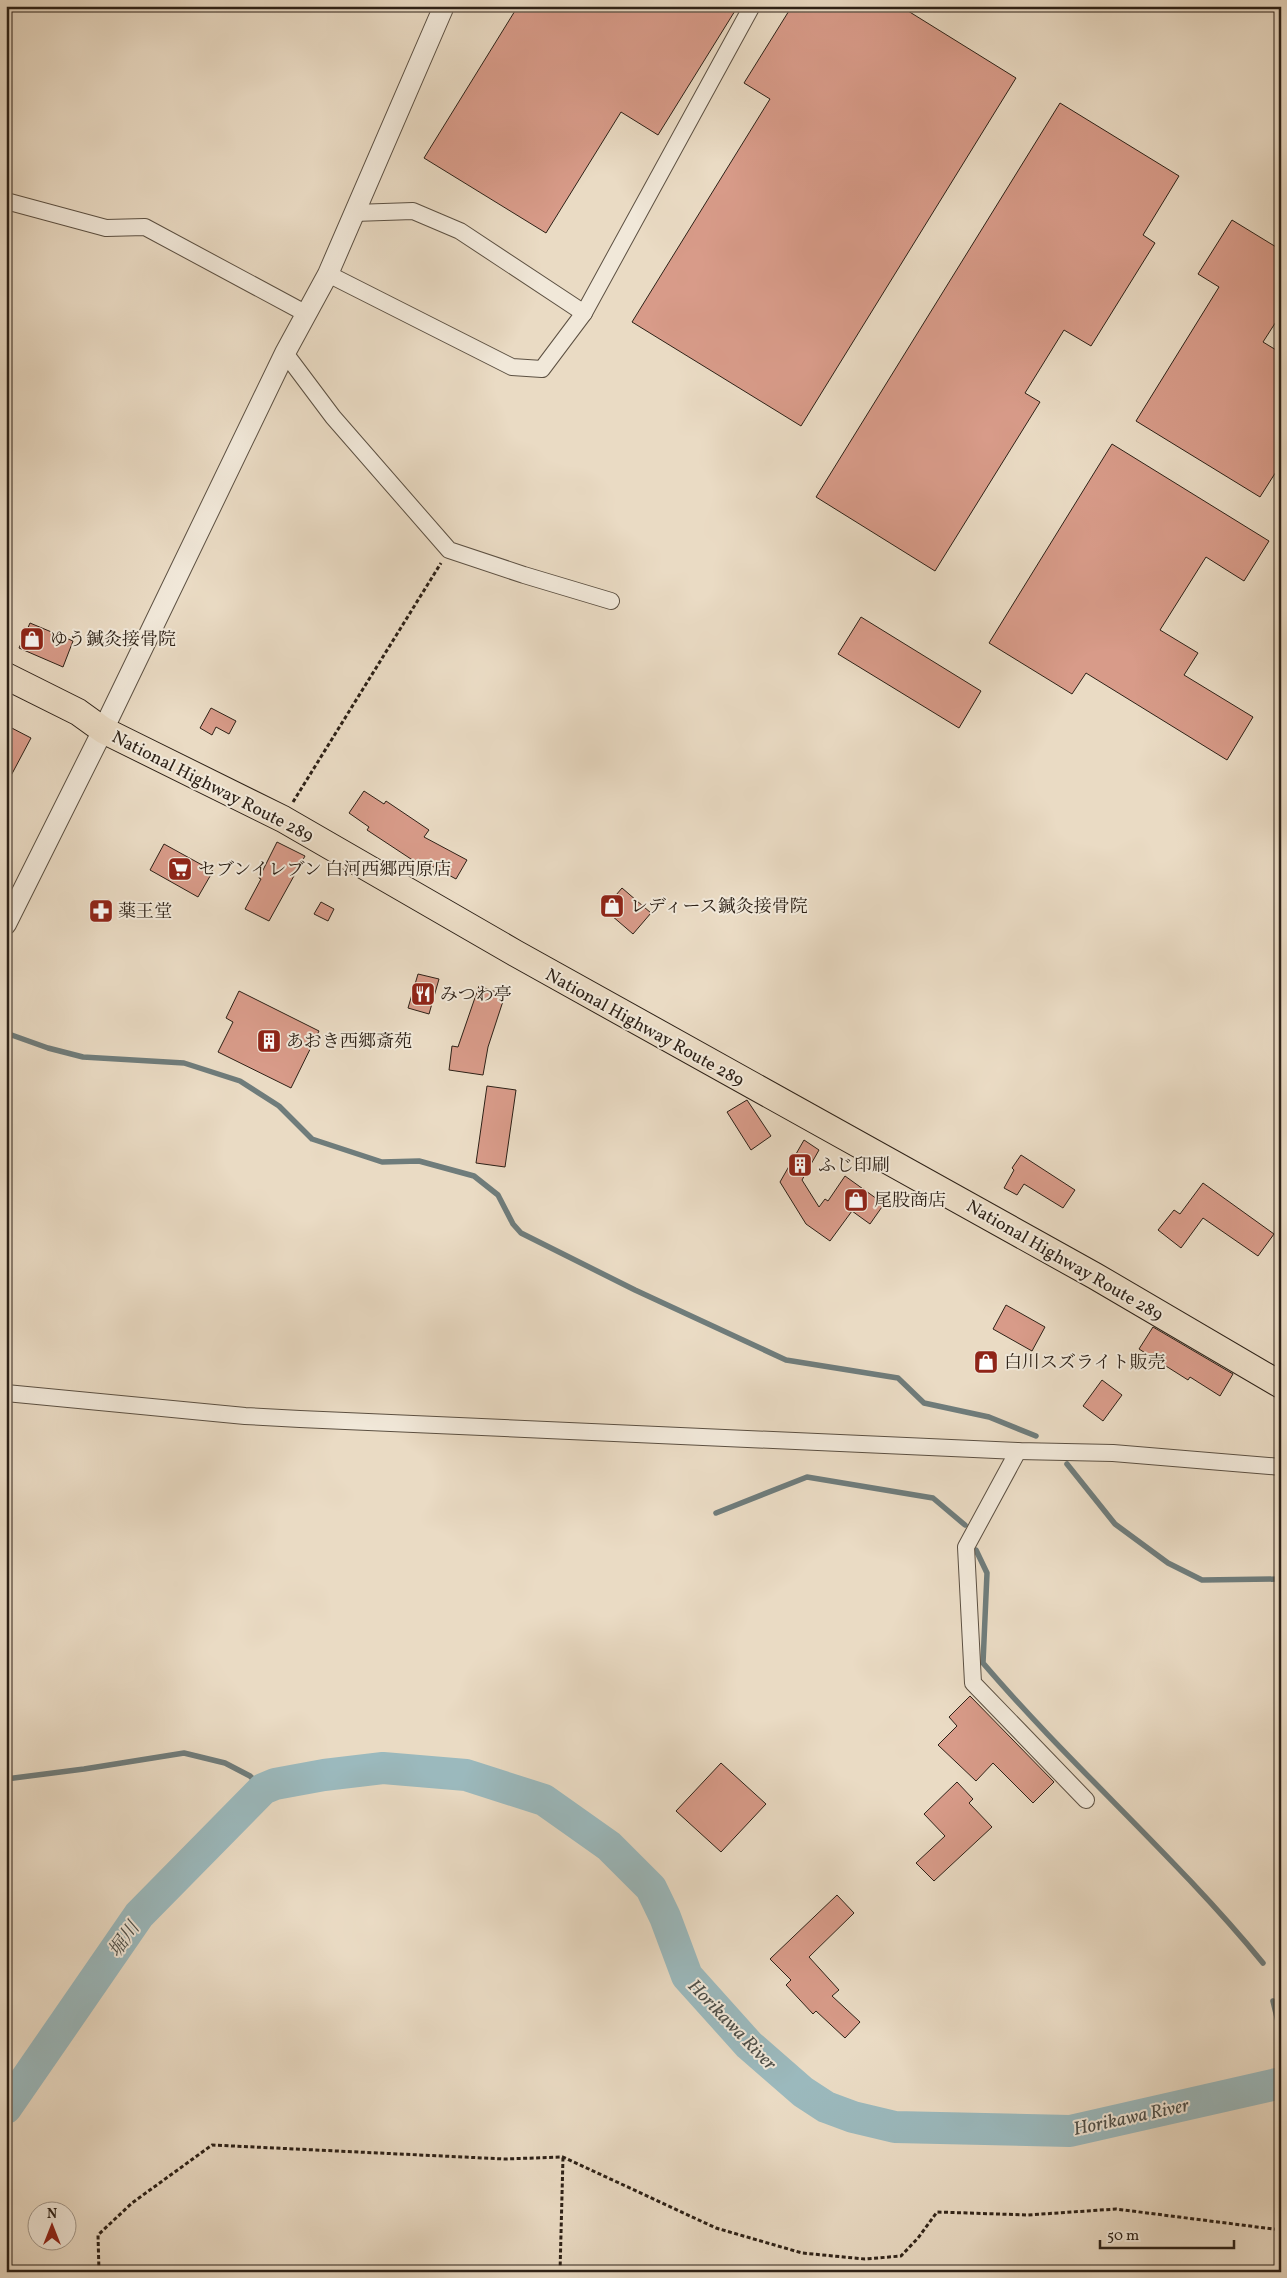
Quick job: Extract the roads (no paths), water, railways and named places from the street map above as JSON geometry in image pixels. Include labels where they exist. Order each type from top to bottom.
[{"type":"highway","name":"National Highway Route 289","points":[[6,676],[78,712],[103,730],[283,819],[558,978],[1095,1276],[1281,1385]]},
{"type":"street","points":[[6,924],[103,730],[285,353],[305,313],[328,274],[444,6]]},
{"type":"street","points":[[328,274],[512,367],[542,369],[584,313],[752,6]]},
{"type":"street","points":[[6,201],[106,228],[145,227],[305,313]]},
{"type":"street","points":[[354,213],[413,210],[460,231],[584,313]]},
{"type":"street","points":[[285,353],[334,417],[449,550],[611,601]]},
{"type":"street","points":[[6,1393],[291,1419],[1018,1451],[1113,1453],[1281,1467]]},
{"type":"street","points":[[1018,1451],[966,1547],[973,1683],[1086,1800]]},
{"type":"waterway","points":[[6,1033],[48,1048],[83,1057],[184,1063],[240,1081],[279,1106],[312,1139],[382,1162],[419,1161],[474,1176],[498,1195],[513,1224],[521,1233],[635,1290],[786,1360],[898,1378],[924,1403],[989,1417],[1036,1436]]},
{"type":"waterway","points":[[1067,1464],[1115,1524],[1168,1563],[1202,1580],[1281,1579]]},
{"type":"waterway","points":[[716,1513],[807,1477],[933,1498],[965,1525]]},
{"type":"waterway","points":[[976,1550],[987,1573],[983,1663],[1052,1739],[1195,1886],[1263,1963]]},
{"type":"waterway","points":[[6,1779],[184,1753],[225,1763],[250,1776],[263,1789]]},
{"type":"waterway","name":"Horikawa River","points":[[6,2108],[139,1915],[263,1789],[275,1784],[324,1775],[383,1768],[466,1775],[544,1800],[609,1846],[651,1888],[665,1917],[687,1976],[749,2045],[803,2092],[826,2107],[853,2117],[895,2127],[1070,2131],[1281,2083]]},
{"type":"waterway","points":[[1273,2001],[1281,2034]]},
{"type":"place","name":"ゆう鍼灸接骨院","points":[[32,639]]},
{"type":"place","name":"セブンイレブン 白河西郷西原店","points":[[180,869]]},
{"type":"place","name":"レディース鍼灸接骨院","points":[[612,906]]},
{"type":"place","name":"薬王堂","points":[[101,911]]},
{"type":"place","name":"みつわ亭","points":[[423,994]]},
{"type":"place","name":"あおき西郷斎苑","points":[[269,1041]]},
{"type":"place","name":"ふじ印刷","points":[[800,1165]]},
{"type":"place","name":"尾股商店","points":[[856,1200]]},
{"type":"place","name":"白川スズライト販売","points":[[986,1362]]},
{"type":"water label","name":"堀川","points":[[123,1939]]}]
